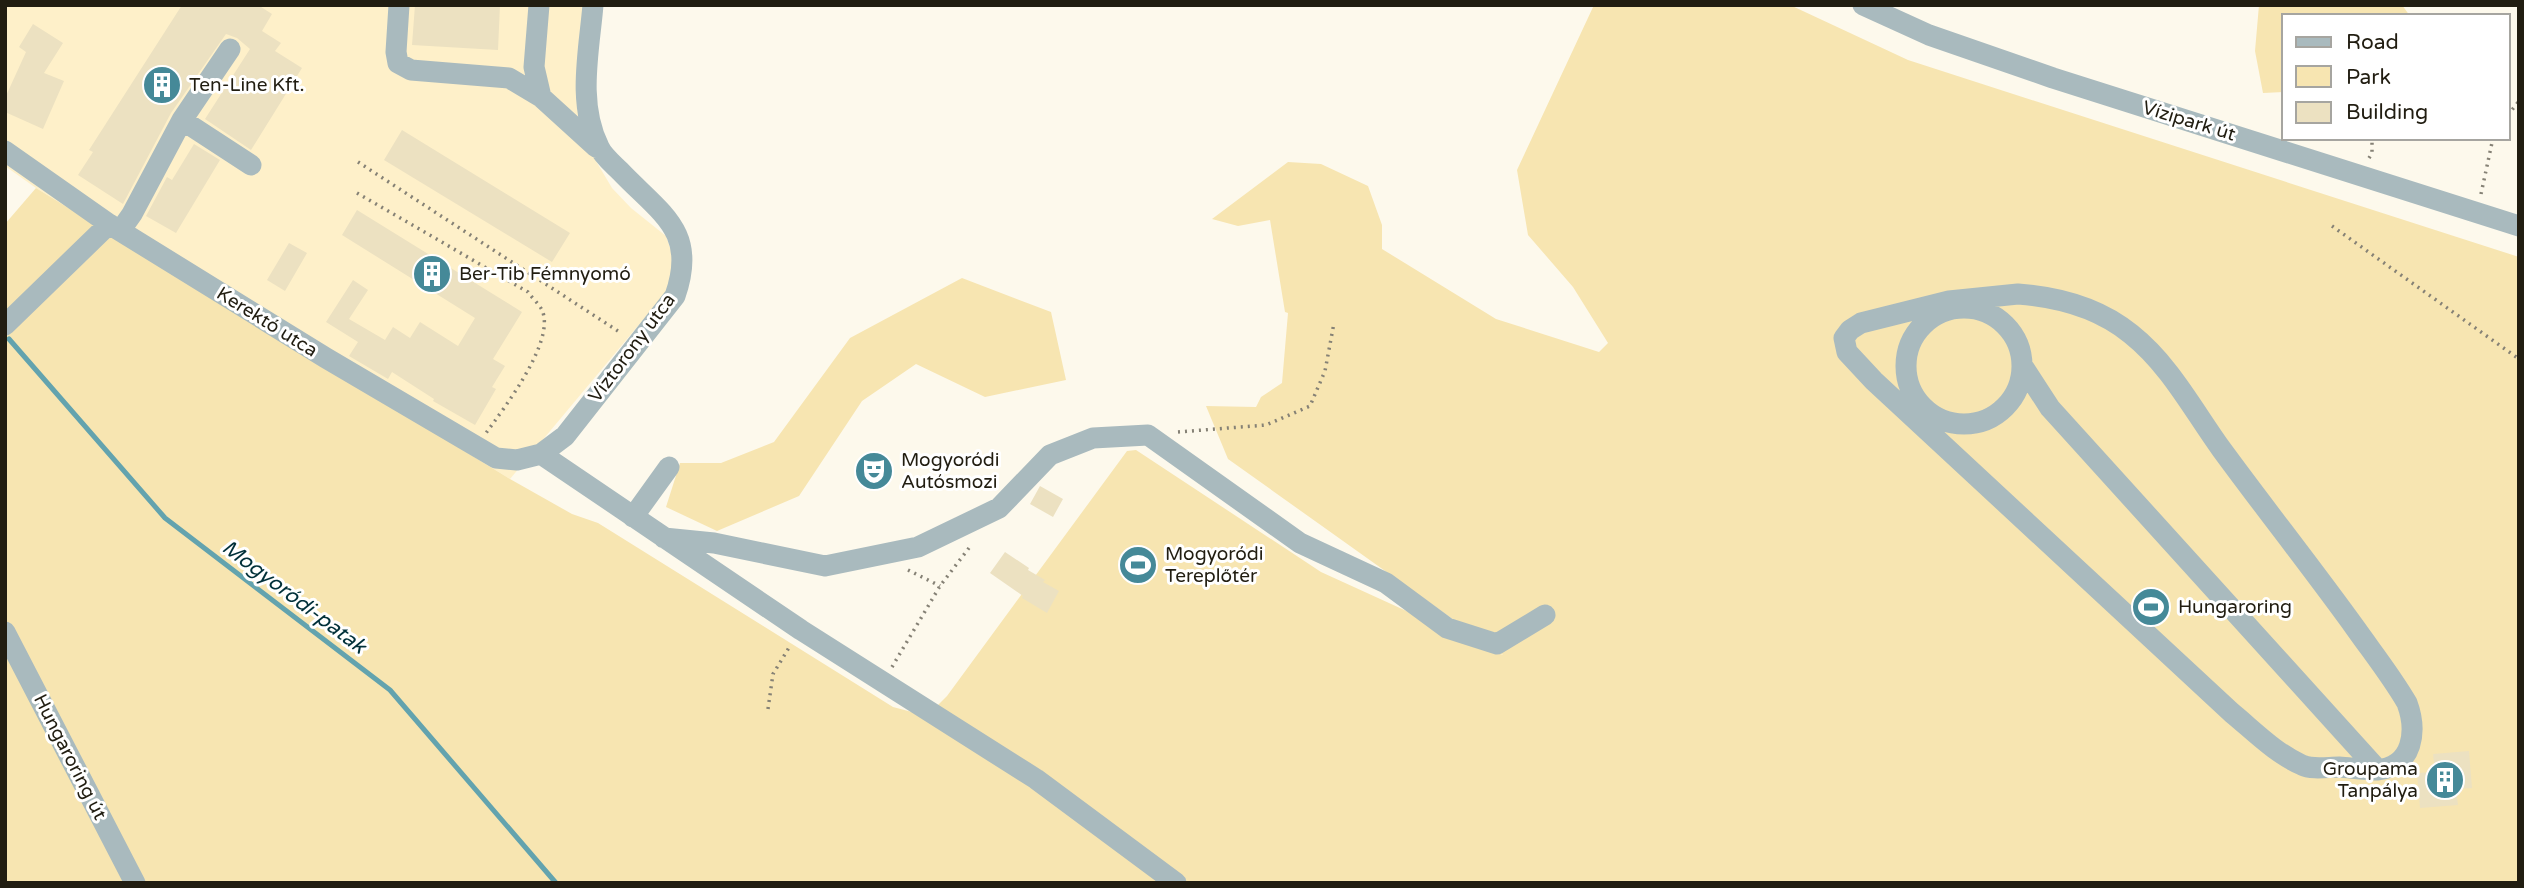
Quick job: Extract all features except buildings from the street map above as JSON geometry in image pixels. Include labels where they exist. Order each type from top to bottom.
[{"type":"street","points":[[399,5],[396,52],[398,63],[411,70],[509,78],[541,97],[600,150]]},
{"type":"street","points":[[539,5],[534,66],[541,97]]},
{"type":"street","name":"Víztorony utca","points":[[541,454],[565,436],[675,296],[684,259],[675,229],[600,150],[588,119],[586,85],[593,5]]},
{"type":"street","name":"Vízipark út","points":[[1863,5],[1929,35],[2053,78],[2519,226]]},
{"type":"street","points":[[5,325],[132,214],[182,120],[230,49]]},
{"type":"street","points":[[182,120],[251,165]]},
{"type":"street","name":"Kerektó utca","points":[[5,151],[114,228],[495,458],[517,460],[541,454]]},
{"type":"street","points":[[2018,294],[2046,296],[2078,305],[2107,317],[2131,334],[2160,361],[2223,450],[2292,540],[2407,703],[2413,731],[2410,746],[2404,758],[2393,766],[2378,770],[2305,767],[2285,756],[2232,713],[1874,381],[1847,352],[1844,338],[1850,330],[1861,323],[1948,301],[2018,294]]},
{"type":"street","points":[[2022,365],[2019,384],[2010,401],[1996,415],[1979,423],[1959,424],[1940,420],[1924,409],[1912,394],[1906,376],[1906,356],[1912,338],[1924,323],[1940,313],[1959,308],[1978,309],[1996,317],[2010,330],[2019,346],[2022,365],[2050,408],[2378,770]]},
{"type":"street","points":[[664,538],[732,547],[825,566],[918,547],[999,508],[1049,455],[1093,438],[1148,435],[1300,543],[1386,583],[1447,628],[1497,645],[1545,615]]},
{"type":"street","points":[[541,454],[801,630],[1036,779],[1176,883]]},
{"type":"street","points":[[633,517],[669,467]]},
{"type":"street","name":"Hungaroring út","points":[[5,632],[135,883]]},
{"type":"path","points":[[2477,213],[2494,140]]},
{"type":"path","points":[[358,162],[579,303],[637,344]]},
{"type":"path","points":[[357,193],[528,292],[542,310],[545,329],[536,350],[517,388],[477,446]]},
{"type":"path","points":[[2332,226],[2519,359]]},
{"type":"path","points":[[1148,435],[1266,425],[1310,406],[1325,371],[1335,323]]},
{"type":"path","points":[[876,678],[893,666],[940,586],[977,537]]},
{"type":"path","points":[[878,555],[940,586]]},
{"type":"path","points":[[768,709],[773,674],[801,630]]},
{"type":"shaded area","points":[[5,5],[583,5],[596,161],[612,188],[631,208],[666,236],[675,262],[673,284],[510,479],[36,188],[5,166]]},
{"type":"green space","points":[[1594,5],[1790,5],[1908,60],[2519,257],[2519,883],[5,883],[5,224],[36,188],[510,479],[572,514],[598,523],[893,707],[927,716],[947,696],[1127,451],[1136,450],[1321,572],[1503,655],[1228,459],[1206,406],[1256,407],[1261,397],[1282,383],[1288,313],[1285,312],[1270,220],[1238,226],[1212,219],[1288,162],[1321,164],[1368,186],[1382,225],[1382,249],[1496,319],[1599,352],[1608,343],[1573,287],[1528,235],[1517,170]]},
{"type":"green space","points":[[2259,5],[2402,5],[2409,14],[2282,14],[2282,92],[2263,93],[2255,51]]},
{"type":"green space","points":[[962,278],[1051,312],[1066,380],[985,397],[916,364],[862,401],[799,496],[717,531],[666,507],[680,463],[721,463],[774,442],[850,338]]},
{"type":"waterway","name":"Mogyoródi-patak","points":[[9,339],[165,518],[390,690],[556,883]]},
{"type":"place","name":"Ten-Line Kft.","points":[[162,85]]},
{"type":"place","name":"Ber-Tib Fémnyomó","points":[[432,274]]},
{"type":"place","name":"Mogyoródi Autósmozi","points":[[874,471]]},
{"type":"place","name":"Mogyoródi Tereplőtér","points":[[1138,565]]},
{"type":"place","name":"Hungaroring","points":[[2151,607]]},
{"type":"place","name":"Groupama Tanpálya","points":[[2445,780]]}]
